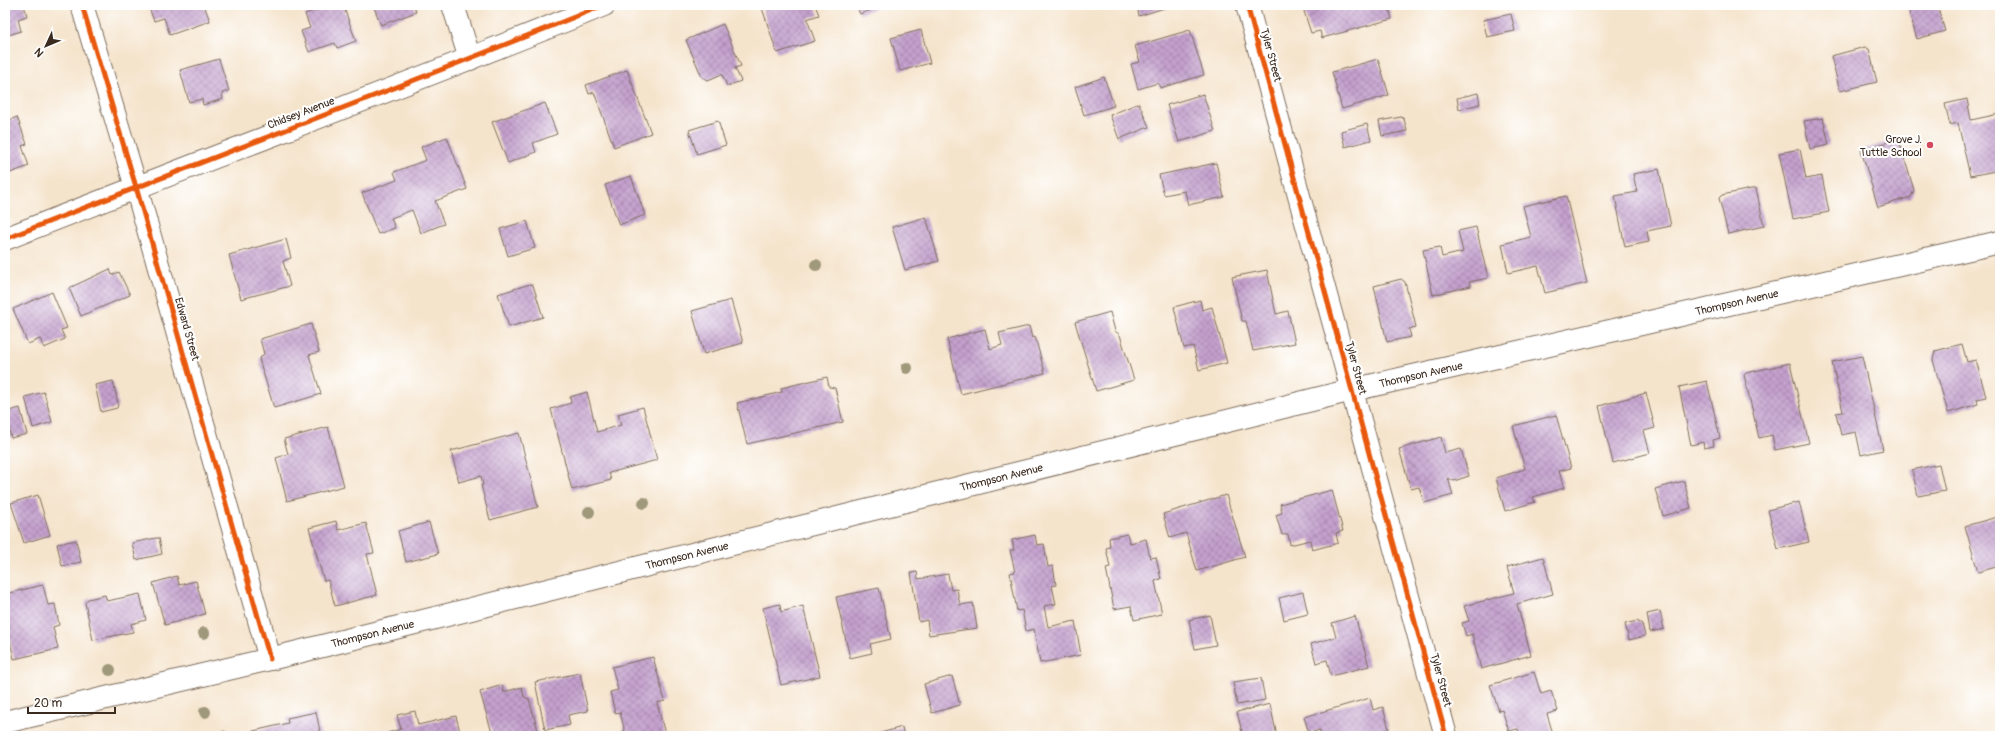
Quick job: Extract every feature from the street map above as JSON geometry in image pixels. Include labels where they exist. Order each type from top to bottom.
[{"type":"street","name":"Edward Street","points":[[82,5],[136,187],[270,659]]},
{"type":"street","points":[[453,5],[470,59]]},
{"type":"street","name":"Chidsey Avenue","points":[[5,239],[136,187],[470,59],[604,5]]},
{"type":"street","name":"Tyler Street","points":[[1247,5],[1446,736]]},
{"type":"street","name":"Thompson Avenue","points":[[5,722],[270,659],[1352,390],[2000,242]]},
{"type":"building","points":[[5,5],[24,5],[27,16],[18,19],[21,31],[5,36]]},
{"type":"building","points":[[148,5],[204,5],[210,21],[170,35],[164,18],[154,21]]},
{"type":"building","points":[[330,5],[343,5],[356,41],[337,48],[335,43],[309,52],[301,31],[310,28],[305,14]]},
{"type":"building","points":[[373,5],[414,5],[416,12],[381,25]]},
{"type":"building","points":[[761,5],[815,5],[819,15],[807,19],[815,41],[777,53]]},
{"type":"building","points":[[856,5],[884,5],[860,14]]},
{"type":"building","points":[[1128,5],[1174,5],[1139,16],[1137,6],[1129,9]]},
{"type":"building","points":[[1302,5],[1388,5],[1392,19],[1322,38],[1320,31],[1311,33]]},
{"type":"building","points":[[1907,5],[1937,5],[1945,31],[1917,39]]},
{"type":"building","points":[[1511,14],[1515,31],[1487,37],[1483,20]]},
{"type":"building","points":[[723,24],[741,66],[735,68],[741,81],[727,86],[722,74],[708,80],[702,77],[686,40]]},
{"type":"building","points":[[921,30],[930,63],[900,71],[891,38]]},
{"type":"building","points":[[1190,30],[1204,75],[1160,88],[1158,83],[1138,89],[1131,64],[1140,62],[1135,46]]},
{"type":"building","points":[[1865,47],[1869,49],[1877,82],[1840,91],[1831,56]]},
{"type":"building","points":[[219,59],[229,91],[222,93],[223,99],[203,105],[202,99],[189,102],[180,70]]},
{"type":"building","points":[[1378,59],[1389,95],[1342,109],[1332,72]]},
{"type":"building","points":[[627,70],[651,133],[614,147],[594,92],[589,94],[586,85]]},
{"type":"building","points":[[1104,77],[1114,106],[1084,115],[1075,87]]},
{"type":"building","points":[[1478,93],[1480,104],[1459,109],[1457,98]]},
{"type":"building","points":[[1203,94],[1215,131],[1179,142],[1167,105]]},
{"type":"building","points":[[1967,99],[1971,120],[1999,114],[2000,170],[1970,176],[1958,123],[1950,125],[1945,104]]},
{"type":"building","points":[[545,103],[557,134],[533,143],[536,152],[508,163],[492,122]]},
{"type":"building","points":[[1139,103],[1149,127],[1119,139],[1110,115]]},
{"type":"building","points":[[17,117],[27,144],[22,146],[29,166],[5,175],[5,122]]},
{"type":"building","points":[[1401,117],[1404,119],[1407,131],[1382,136],[1379,121]]},
{"type":"building","points":[[1823,118],[1829,145],[1810,149],[1804,121]]},
{"type":"building","points":[[718,121],[726,145],[697,154],[689,130]]},
{"type":"building","points":[[1367,124],[1371,140],[1345,147],[1341,131]]},
{"type":"building","points":[[447,137],[467,189],[435,201],[444,224],[421,233],[412,210],[391,218],[395,228],[378,234],[362,193],[397,180],[394,172],[426,160],[421,147]]},
{"type":"building","points":[[1895,140],[1900,144],[1914,190],[1911,197],[1878,207],[1861,150]]},
{"type":"building","points":[[1800,149],[1806,179],[1822,176],[1829,212],[1793,219],[1779,153]]},
{"type":"building","points":[[1216,163],[1224,197],[1188,205],[1185,191],[1164,195],[1159,175]]},
{"type":"building","points":[[1659,169],[1671,226],[1647,231],[1649,242],[1625,247],[1615,196],[1637,192],[1633,174]]},
{"type":"building","points":[[631,176],[645,215],[619,225],[605,185]]},
{"type":"building","points":[[1756,188],[1764,226],[1728,234],[1719,198],[1722,195]]},
{"type":"building","points":[[1566,196],[1587,283],[1545,293],[1538,266],[1508,273],[1502,244],[1531,237],[1523,206]]},
{"type":"building","points":[[926,217],[939,261],[905,270],[892,227]]},
{"type":"building","points":[[527,221],[535,248],[508,256],[500,229]]},
{"type":"building","points":[[1476,227],[1488,278],[1469,282],[1471,286],[1433,295],[1423,250],[1440,247],[1442,257],[1463,252],[1458,231]]},
{"type":"building","points":[[286,239],[291,258],[283,261],[290,286],[241,299],[229,255]]},
{"type":"building","points":[[110,269],[112,275],[119,272],[130,295],[81,316],[69,288]]},
{"type":"building","points":[[1267,270],[1276,314],[1288,311],[1295,343],[1253,351],[1246,321],[1242,321],[1232,277]]},
{"type":"building","points":[[1401,279],[1405,282],[1416,327],[1409,329],[1411,337],[1387,342],[1374,286]]},
{"type":"building","points":[[530,284],[533,285],[543,317],[509,327],[498,294]]},
{"type":"building","points":[[52,292],[67,328],[61,330],[65,339],[44,348],[40,339],[28,344],[13,309]]},
{"type":"building","points":[[731,300],[743,343],[704,354],[692,311]]},
{"type":"building","points":[[1200,300],[1202,310],[1212,307],[1227,363],[1199,370],[1193,346],[1184,348],[1174,307]]},
{"type":"building","points":[[1110,312],[1115,331],[1120,335],[1134,380],[1096,391],[1075,322]]},
{"type":"building","points":[[311,324],[319,352],[309,355],[321,394],[274,408],[259,359],[264,354],[260,339]]},
{"type":"building","points":[[1029,326],[1032,338],[1035,337],[1045,373],[961,394],[947,339],[985,329],[990,349],[1002,345],[999,333]]},
{"type":"building","points":[[1962,344],[1967,362],[1976,360],[1986,397],[1977,399],[1978,404],[1948,413],[1933,360],[1935,351]]},
{"type":"building","points":[[1862,356],[1883,450],[1861,455],[1856,432],[1841,435],[1836,413],[1843,412],[1832,362]]},
{"type":"building","points":[[1790,363],[1809,443],[1775,450],[1772,435],[1759,438],[1744,375],[1746,373]]},
{"type":"building","points":[[827,377],[829,387],[835,388],[843,422],[747,444],[737,403],[782,392],[781,388]]},
{"type":"building","points":[[113,381],[118,404],[117,408],[101,412],[95,385]]},
{"type":"building","points":[[1707,381],[1720,438],[1713,440],[1714,446],[1704,448],[1703,442],[1691,445],[1679,387]]},
{"type":"building","points":[[44,392],[52,422],[33,428],[25,397]]},
{"type":"building","points":[[587,392],[597,432],[621,425],[618,414],[643,407],[657,460],[609,473],[611,480],[572,490],[551,409],[571,403],[570,397]]},
{"type":"building","points":[[1646,393],[1655,428],[1644,431],[1650,453],[1613,463],[1599,406]]},
{"type":"building","points":[[20,408],[27,434],[11,438],[5,412]]},
{"type":"building","points":[[1556,415],[1571,468],[1559,471],[1564,488],[1533,497],[1535,502],[1505,511],[1496,478],[1525,469],[1513,426]]},
{"type":"building","points":[[328,427],[344,486],[287,501],[276,458],[288,454],[284,439]]},
{"type":"building","points":[[519,433],[538,507],[490,520],[481,485],[483,485],[481,476],[459,482],[451,451]]},
{"type":"building","points":[[1441,437],[1445,453],[1461,449],[1469,476],[1454,481],[1448,478],[1453,495],[1424,503],[1419,487],[1411,489],[1399,449]]},
{"type":"building","points":[[1939,464],[1945,491],[1918,496],[1912,470]]},
{"type":"building","points":[[1684,481],[1691,508],[1663,516],[1655,489]]},
{"type":"building","points":[[1332,490],[1343,531],[1336,533],[1338,543],[1312,550],[1310,540],[1290,545],[1288,534],[1282,535],[1276,515],[1282,513],[1280,504]]},
{"type":"building","points":[[38,495],[50,535],[24,543],[11,503]]},
{"type":"building","points":[[1226,495],[1245,557],[1197,571],[1186,533],[1170,538],[1163,514]]},
{"type":"building","points":[[1799,502],[1809,542],[1778,549],[1768,510]]},
{"type":"building","points":[[1997,517],[2000,527],[2000,566],[1978,572],[1965,526]]},
{"type":"building","points":[[336,521],[338,530],[366,523],[374,553],[367,554],[377,595],[335,606],[328,580],[324,581],[309,528]]},
{"type":"building","points":[[429,522],[438,554],[406,562],[398,531]]},
{"type":"building","points":[[1127,534],[1130,543],[1146,539],[1150,558],[1156,557],[1161,579],[1155,581],[1162,614],[1134,620],[1131,606],[1114,609],[1106,568],[1110,567],[1106,548],[1110,547],[1109,538]]},
{"type":"building","points":[[1035,535],[1037,545],[1044,544],[1048,567],[1053,566],[1056,585],[1052,586],[1056,604],[1044,606],[1048,627],[1075,621],[1081,655],[1040,663],[1034,629],[1026,631],[1022,610],[1017,611],[1010,573],[1015,572],[1010,550],[1014,550],[1012,540]]},
{"type":"building","points":[[159,538],[162,554],[136,560],[132,543]]},
{"type":"building","points":[[76,540],[81,562],[62,566],[57,544]]},
{"type":"building","points":[[1543,557],[1553,594],[1517,604],[1531,655],[1481,669],[1472,634],[1466,636],[1462,623],[1469,621],[1464,606],[1514,593],[1507,567]]},
{"type":"building","points":[[917,572],[918,579],[948,574],[951,590],[957,589],[960,605],[973,603],[977,628],[929,635],[927,620],[919,622],[911,573]]},
{"type":"building","points":[[177,576],[179,585],[196,581],[205,614],[165,625],[153,583]]},
{"type":"building","points":[[43,585],[48,605],[55,604],[59,625],[53,627],[58,649],[14,659],[5,619],[5,594]]},
{"type":"building","points":[[879,588],[891,639],[870,644],[872,653],[850,658],[836,597]]},
{"type":"building","points":[[1303,592],[1308,614],[1284,620],[1279,598]]},
{"type":"building","points":[[140,594],[146,620],[131,624],[133,632],[93,640],[85,603],[88,599],[105,595],[107,601]]},
{"type":"building","points":[[780,604],[781,612],[803,606],[820,676],[781,685],[763,608]]},
{"type":"building","points":[[1660,611],[1664,629],[1650,632],[1647,614]]},
{"type":"building","points":[[1210,615],[1216,645],[1195,649],[1189,620]]},
{"type":"building","points":[[1355,616],[1369,666],[1331,676],[1327,660],[1316,663],[1311,644],[1336,637],[1332,623]]},
{"type":"building","points":[[1637,621],[1642,624],[1645,636],[1629,640],[1625,624]]},
{"type":"building","points":[[653,657],[665,701],[657,703],[665,734],[659,736],[622,736],[621,733],[625,732],[620,712],[615,713],[610,692],[618,690],[612,667]]},
{"type":"building","points":[[1534,672],[1541,694],[1551,691],[1558,711],[1547,714],[1553,734],[1546,736],[1520,736],[1518,729],[1509,731],[1502,710],[1499,711],[1490,685]]},
{"type":"building","points":[[580,673],[588,711],[568,715],[570,725],[545,730],[535,682]]},
{"type":"building","points":[[952,676],[960,705],[932,713],[924,684]]},
{"type":"building","points":[[1261,678],[1265,700],[1237,705],[1233,682]]},
{"type":"building","points":[[502,685],[504,692],[522,687],[524,697],[529,699],[539,734],[536,736],[493,736],[480,692]]},
{"type":"building","points":[[1370,698],[1373,710],[1383,707],[1389,729],[1366,736],[1321,736],[1320,730],[1309,733],[1304,717]]},
{"type":"building","points":[[1270,704],[1277,736],[1243,736],[1237,712]]},
{"type":"building","points":[[415,711],[418,725],[456,716],[461,736],[376,736],[401,729],[397,715]]},
{"type":"building","points":[[316,712],[321,736],[250,736],[249,732],[288,723],[287,718]]},
{"type":"building","points":[[902,727],[904,736],[870,736]]},
{"type":"building","points":[[225,731],[226,736],[210,736]]},
{"type":"cycle path","points":[[82,5],[136,187],[270,659]]},
{"type":"cycle path","points":[[5,239],[454,65],[604,5]]},
{"type":"cycle path","points":[[1247,5],[1446,736]]},
{"type":"place","name":"Grove J. Tuttle School","points":[[1930,145]]}]
